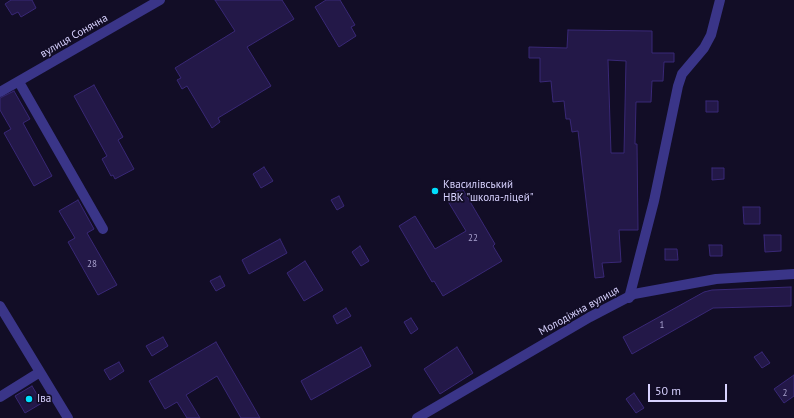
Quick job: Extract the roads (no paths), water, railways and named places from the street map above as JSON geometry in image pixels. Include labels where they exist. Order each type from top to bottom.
[{"type":"street","name":"вулиця Сонячна","points":[[0,92],[160,0]]},
{"type":"street","points":[[629,298],[654,201],[678,86],[682,74],[704,48],[711,35],[720,0]]},
{"type":"street","points":[[19,82],[103,229]]},
{"type":"street","name":"Молодіжна вулиця","points":[[417,418],[590,317],[629,298],[634,294],[716,279],[794,274]]},
{"type":"street","points":[[0,306],[68,418]]},
{"type":"street","points":[[0,397],[40,372]]},
{"type":"place","name":"Квасилівський НВК \"школа-ліцей\"","points":[[435,191]]},
{"type":"place","name":"Іва","points":[[29,399]]}]
